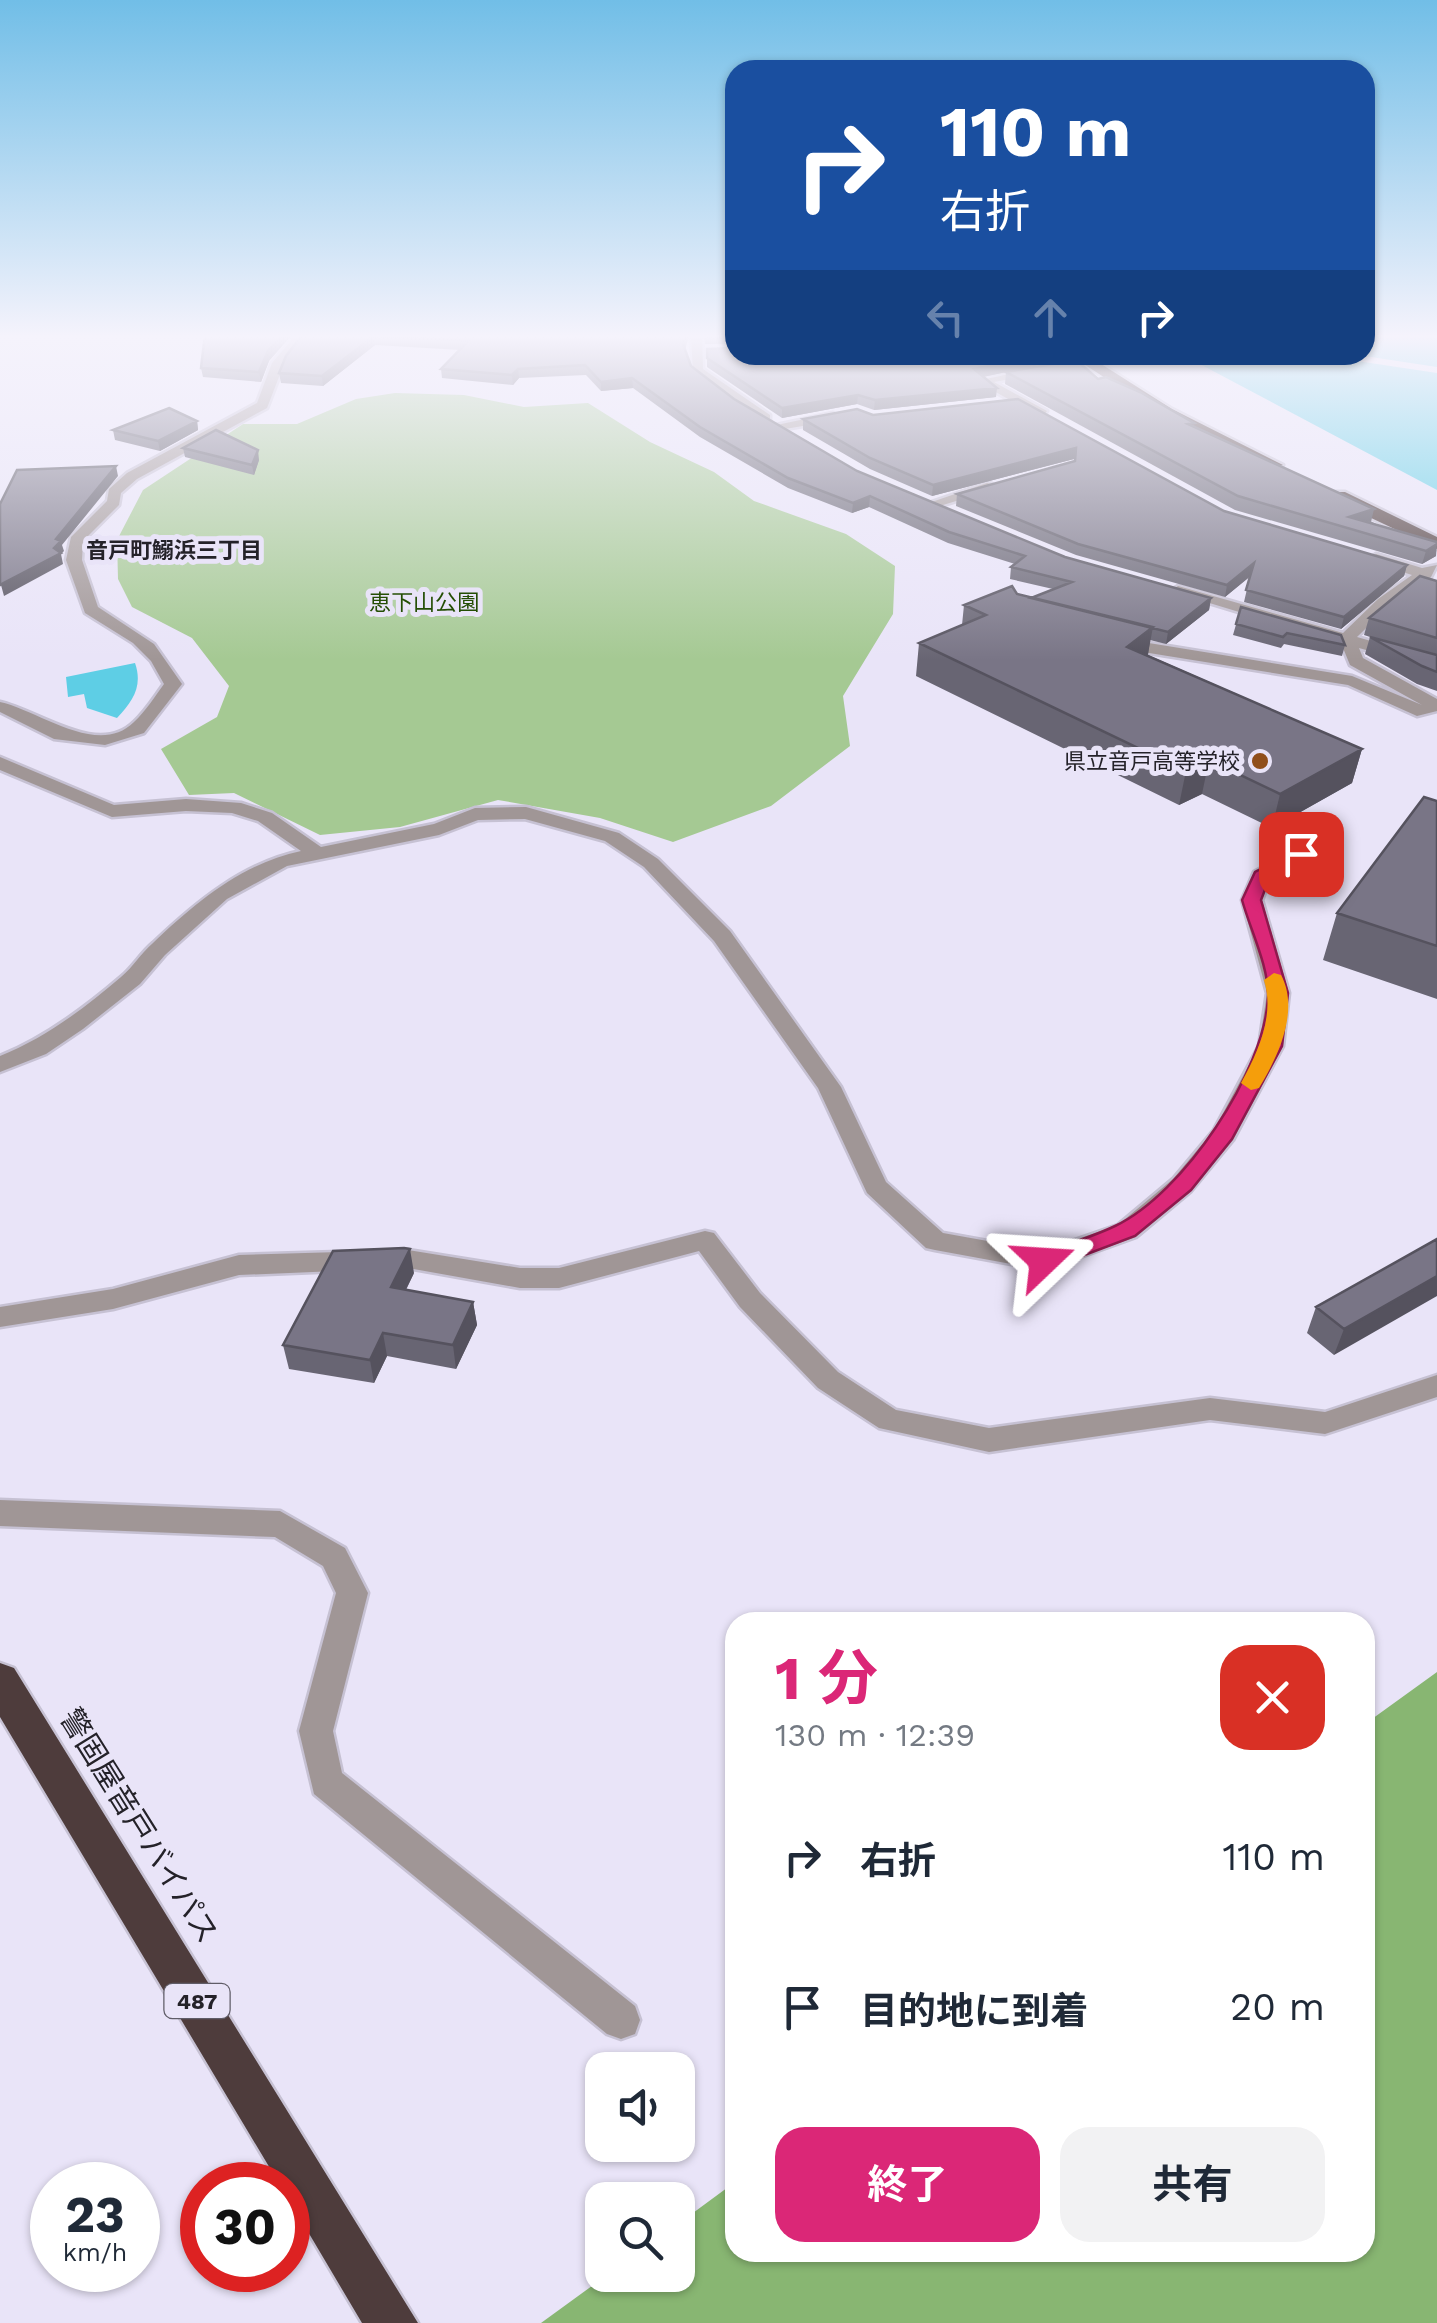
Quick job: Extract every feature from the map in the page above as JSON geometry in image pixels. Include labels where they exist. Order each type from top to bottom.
[{"type":"highway","points":[[1231,443],[1285,470]]},
{"type":"highway","points":[[1319,486],[1437,544]]},
{"type":"highway","name":"警固屋音戸バイパス","points":[[0,1681],[392,2323]]},
{"type":"street","points":[[0,706],[18,711],[60,735],[104,740],[138,729],[173,684],[160,656],[145,640],[91,610],[74,560],[76,540],[99,521],[114,502],[114,492],[132,476],[191,443]]},
{"type":"street","points":[[948,513],[923,502],[996,484]]},
{"type":"street","points":[[1356,553],[1432,568]]},
{"type":"street","points":[[1347,638],[1384,602],[1432,568]]},
{"type":"street","points":[[1160,588],[1437,665]]},
{"type":"street","points":[[1097,636],[1133,648],[1352,681],[1423,712],[1436,705],[1356,661],[1347,638]]},
{"type":"street","points":[[0,763],[112,810],[186,804],[234,807],[266,818],[318,854]]},
{"type":"street","points":[[0,1065],[38,1049],[104,1002],[220,895],[281,862],[440,829],[475,814],[526,813],[612,837],[651,863],[722,936],[829,1087],[876,1188],[935,1241],[1044,1261],[1127,1230],[1182,1185],[1224,1134],[1272,1046],[1278,993],[1252,900],[1261,876],[1301,854]]},
{"type":"street","points":[[0,1317],[113,1300],[239,1265],[408,1259],[520,1278],[558,1278],[705,1240],[750,1300],[828,1380],[889,1420],[989,1440],[1210,1409],[1326,1423],[1437,1386]]},
{"type":"street","points":[[0,1513],[280,1524],[334,1557],[352,1593],[316,1731],[326,1782],[621,2020]]},
{"type":"green space","name":"恵下山公園","points":[[214,443],[653,443],[714,472],[754,501],[846,534],[895,566],[893,614],[843,696],[850,746],[771,806],[673,842],[600,818],[498,800],[400,827],[320,835],[234,793],[189,795],[161,749],[217,717],[229,686],[192,638],[132,607],[118,579],[117,540],[143,490]]},
{"type":"green space","points":[[1437,1672],[1437,2323],[541,2323],[585,2291],[695,2292],[695,2211],[725,2189],[725,2262],[1375,2262],[1375,1717]]},
{"type":"water","points":[[1349,443],[1437,443],[1437,490]]},
{"type":"water","points":[[135,663],[135,693],[117,718],[87,708],[84,694],[68,697],[66,677]]},
{"type":"building","points":[[191,443],[244,443],[258,450],[252,465],[183,448]]},
{"type":"building","points":[[728,443],[810,443],[857,471],[1065,557],[1211,598],[1168,632],[1031,598],[1072,582],[1011,567],[1025,556],[949,532],[870,496],[853,503],[788,478]]},
{"type":"building","points":[[845,443],[1100,443],[1224,511],[1407,565],[1344,617],[1246,590],[1254,563],[1227,585],[1078,544],[957,494],[1075,461],[1076,448],[933,485]]},
{"type":"building","points":[[1140,443],[1230,443],[1374,509],[1349,517],[1437,544],[1426,551],[1238,496]]},
{"type":"building","points":[[116,466],[56,539],[61,541],[54,548],[61,553],[0,585],[0,504],[17,470]]},
{"type":"building","points":[[1420,576],[1437,581],[1437,638],[1369,618]]},
{"type":"building","points":[[1012,586],[1017,594],[1153,627],[1127,647],[1362,749],[1280,794],[1209,760],[1186,771],[919,643],[986,615],[964,605]]},
{"type":"building","points":[[1241,607],[1341,635],[1345,645],[1287,633],[1283,637],[1236,624]]},
{"type":"building","points":[[1370,637],[1437,655],[1437,672],[1422,666]]},
{"type":"building","points":[[1424,797],[1437,801],[1437,946],[1337,913]]},
{"type":"building","points":[[1437,1239],[1437,1276],[1344,1329],[1316,1307]]},
{"type":"building","points":[[410,1249],[391,1287],[473,1302],[453,1345],[383,1333],[370,1360],[283,1345],[333,1251]]},
{"type":"slow traffic","points":[[1251,1083],[1272,1046],[1278,993],[1274,980]]},
{"type":"place","name":"県立音戸高等学校","points":[[1260,761]]},
{"type":"district","name":"音戸町鰯浜三丁目","points":[[174,550]]},
{"type":"route","points":[[1044,1261],[1127,1230],[1182,1185],[1224,1134],[1272,1046],[1278,993],[1252,900],[1261,876],[1301,854]]}]
